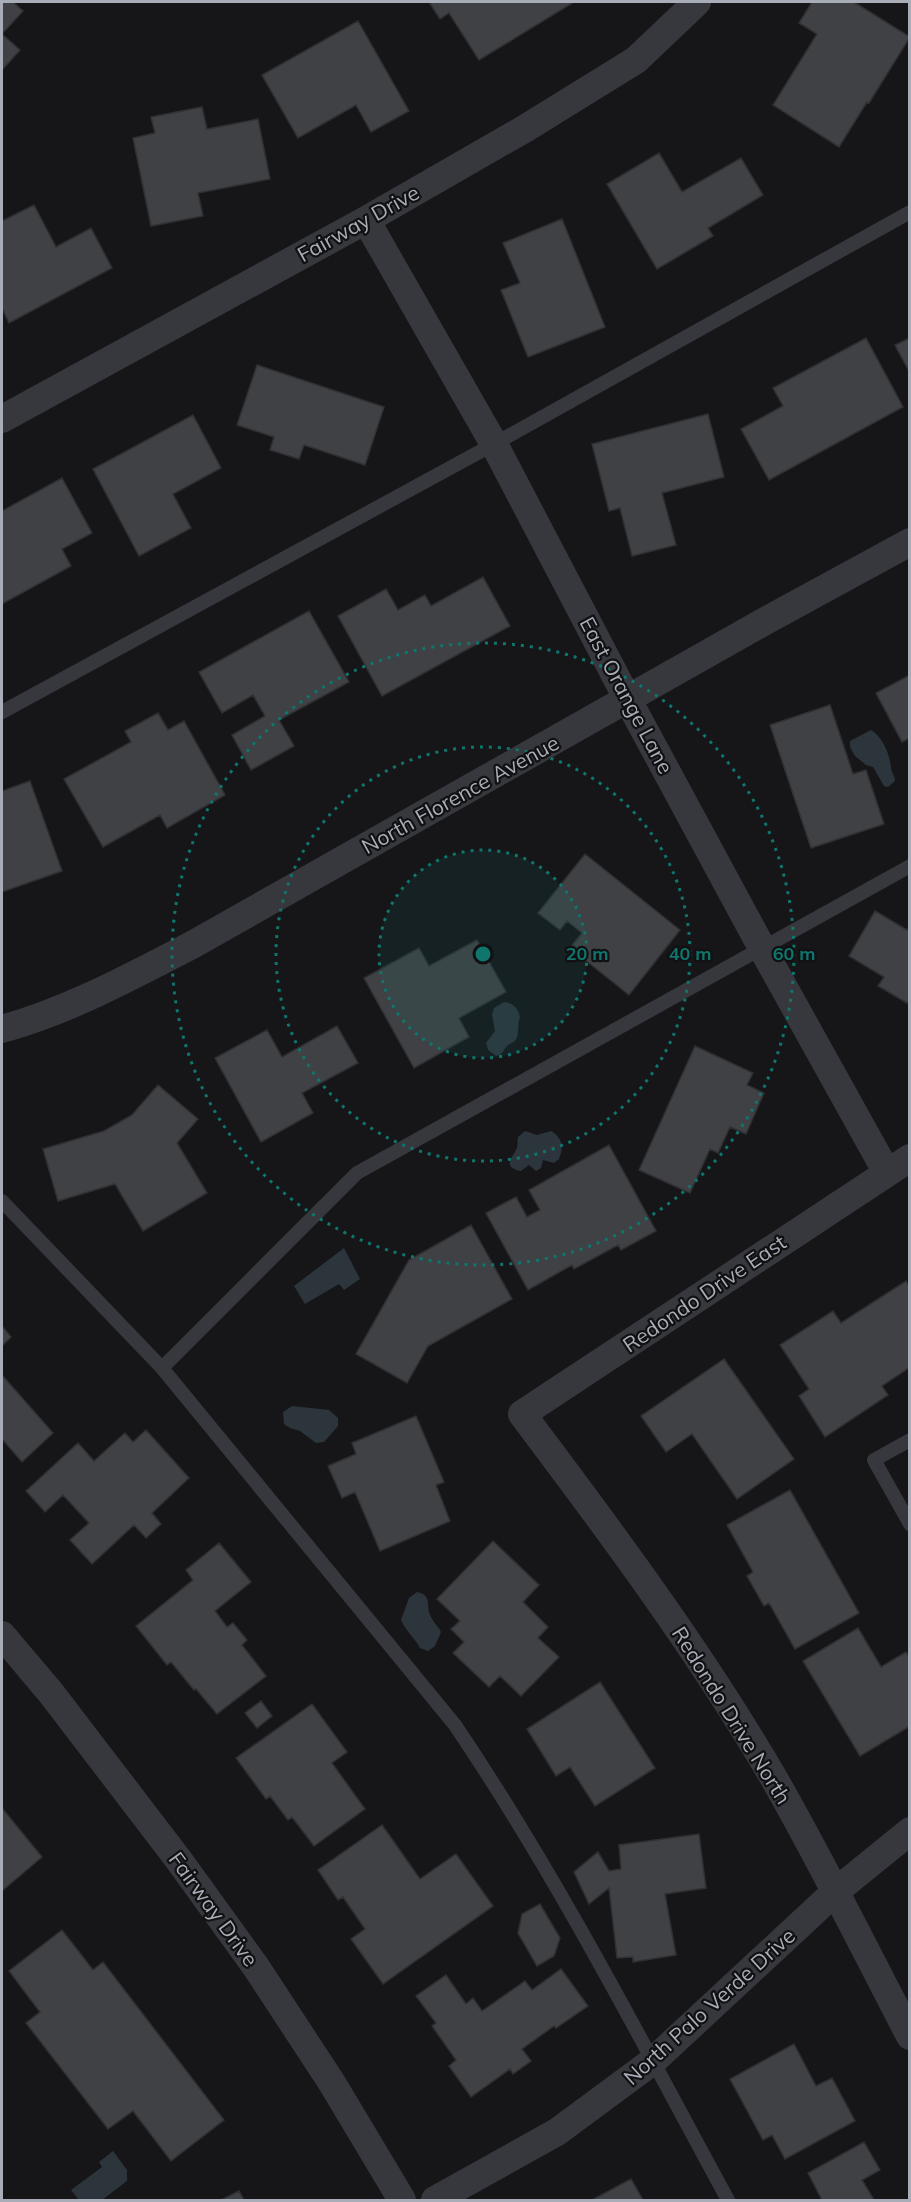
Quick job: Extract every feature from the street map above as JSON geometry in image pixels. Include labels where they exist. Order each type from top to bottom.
[{"type":"street","name":"Fairway Drive","points":[[2,419],[366,220],[526,128],[636,60],[697,2]]},
{"type":"street","name":"East Orange Lane","points":[[366,220],[495,444],[628,700],[762,948],[898,1165]]},
{"type":"street","name":"North Florence Avenue","points":[[2,1029],[59,1009],[192,945],[909,542]]},
{"type":"street","name":"Redondo Drive East","points":[[522,1414],[898,1165]]},
{"type":"street","name":"Redondo Drive North","points":[[522,1414],[604,1523],[704,1667],[772,1776],[909,2036]]},
{"type":"street","name":"Fairway Drive","points":[[2,1635],[51,1693],[150,1822],[256,1967],[332,2083],[402,2200]]},
{"type":"street","name":"North Palo Verde Drive","points":[[435,2200],[557,2132],[653,2061],[835,1892],[909,1831]]},
{"type":"lane","points":[[2,712],[495,444],[909,212]]},
{"type":"lane","points":[[162,1368],[357,1173],[909,866]]},
{"type":"lane","points":[[2,1201],[162,1368],[455,1725],[526,1838],[653,2061],[728,2200]]},
{"type":"lane","points":[[909,1440],[874,1460],[909,1524]]},
{"type":"shaded area","points":[[871,730],[882,742],[889,758],[895,781],[888,787],[884,786],[873,767],[866,765],[855,756],[850,747],[850,741]]},
{"type":"shaded area","points":[[504,1002],[515,1006],[518,1011],[520,1017],[518,1033],[517,1039],[496,1056],[488,1050],[486,1043],[495,1031],[492,1015],[494,1008]]},
{"type":"shaded area","points":[[525,1131],[537,1135],[551,1131],[555,1133],[561,1143],[559,1159],[554,1163],[543,1160],[541,1168],[536,1171],[529,1165],[521,1171],[511,1167],[510,1161],[517,1148],[518,1137]]},
{"type":"shaded area","points":[[344,1248],[360,1279],[344,1290],[339,1284],[305,1304],[294,1286]]},
{"type":"shaded area","points":[[292,1406],[329,1410],[338,1418],[338,1426],[324,1442],[316,1443],[300,1431],[284,1424],[283,1412]]},
{"type":"shaded area","points":[[417,1592],[427,1598],[430,1615],[441,1632],[435,1646],[428,1651],[420,1648],[401,1620],[409,1598]]},
{"type":"shaded area","points":[[113,2151],[127,2170],[127,2181],[102,2200],[79,2200],[71,2190],[102,2167],[99,2162]]},
{"type":"building","points":[[2,2],[13,2],[23,11],[2,34]]},
{"type":"building","points":[[429,2],[574,2],[479,60],[449,13],[440,19]]},
{"type":"building","points":[[812,2],[854,2],[910,37],[839,147],[773,105],[817,34],[799,23]]},
{"type":"building","points":[[358,21],[409,111],[371,132],[356,105],[298,138],[262,75]]},
{"type":"building","points":[[2,34],[20,50],[2,70]]},
{"type":"building","points":[[202,107],[207,129],[258,119],[270,179],[198,193],[203,216],[151,226],[133,138],[155,133],[151,117]]},
{"type":"building","points":[[659,153],[682,192],[741,158],[763,195],[708,228],[713,236],[657,269],[607,184]]},
{"type":"building","points":[[34,205],[56,247],[91,228],[112,268],[9,323],[2,308],[2,221]]},
{"type":"building","points":[[562,219],[605,327],[528,357],[501,290],[520,283],[503,243]]},
{"type":"building","points":[[866,338],[903,407],[769,480],[741,429],[783,406],[773,388]]},
{"type":"building","points":[[910,338],[910,373],[895,345]]},
{"type":"building","points":[[257,365],[384,407],[365,465],[304,445],[299,459],[270,450],[274,437],[237,425]]},
{"type":"building","points":[[708,414],[724,477],[662,493],[676,545],[632,556],[620,508],[609,511],[592,444]]},
{"type":"building","points":[[193,415],[221,468],[173,494],[191,528],[139,556],[93,469]]},
{"type":"building","points":[[62,478],[92,533],[62,549],[71,566],[2,604],[2,511]]},
{"type":"building","points":[[483,577],[510,626],[382,696],[338,616],[386,589],[398,610],[425,595],[431,606]]},
{"type":"building","points":[[309,611],[349,682],[279,720],[294,746],[251,770],[232,735],[265,716],[253,695],[222,713],[199,672]]},
{"type":"building","points":[[910,675],[910,738],[902,742],[876,693]]},
{"type":"building","points":[[830,705],[853,774],[866,770],[884,824],[811,848],[770,725]]},
{"type":"building","points":[[158,713],[168,730],[184,721],[225,795],[167,828],[160,815],[103,847],[64,779],[131,742],[125,731]]},
{"type":"building","points":[[30,781],[62,871],[2,892],[2,791]]},
{"type":"building","points":[[585,854],[680,930],[629,995],[570,948],[582,933],[567,921],[560,930],[538,913]]},
{"type":"building","points":[[875,911],[907,930],[910,926],[910,1000],[907,1003],[878,986],[884,977],[849,956]]},
{"type":"building","points":[[477,940],[506,992],[459,1018],[469,1037],[414,1068],[364,978],[419,948],[429,966]]},
{"type":"building","points":[[337,1026],[358,1063],[302,1093],[313,1113],[261,1142],[215,1058],[267,1030],[282,1057]]},
{"type":"building","points":[[695,1046],[753,1073],[747,1085],[764,1093],[746,1134],[730,1127],[718,1153],[710,1149],[690,1193],[639,1170]]},
{"type":"building","points":[[158,1085],[198,1119],[177,1143],[207,1193],[143,1231],[115,1184],[58,1201],[43,1149],[104,1131],[132,1115]]},
{"type":"building","points":[[609,1145],[656,1231],[621,1250],[618,1245],[574,1269],[572,1265],[528,1290],[486,1213],[516,1197],[527,1217],[540,1210],[529,1190]]},
{"type":"building","points":[[471,1225],[512,1299],[428,1346],[407,1383],[356,1354],[409,1260]]},
{"type":"building","points":[[906,1281],[910,1287],[910,1367],[882,1386],[888,1395],[825,1437],[799,1396],[809,1389],[780,1345],[833,1311],[841,1323]]},
{"type":"building","points":[[2,1326],[11,1337],[2,1346]]},
{"type":"building","points":[[724,1359],[794,1459],[737,1499],[692,1434],[666,1452],[641,1416]]},
{"type":"building","points":[[2,1375],[53,1433],[22,1462],[2,1439]]},
{"type":"building","points":[[416,1416],[444,1482],[436,1485],[450,1521],[380,1551],[355,1492],[342,1498],[328,1466],[356,1454],[352,1443]]},
{"type":"building","points":[[146,1430],[189,1478],[152,1513],[161,1524],[146,1538],[134,1525],[92,1564],[70,1540],[89,1523],[63,1495],[45,1512],[26,1491],[78,1443],[94,1461],[125,1433],[133,1442]]},
{"type":"building","points":[[790,1490],[859,1613],[795,1649],[769,1603],[764,1606],[747,1576],[753,1572],[727,1525]]},
{"type":"building","points":[[493,1541],[539,1585],[523,1602],[548,1627],[538,1638],[559,1657],[521,1696],[500,1676],[489,1687],[453,1653],[464,1642],[451,1629],[460,1621],[437,1599]]},
{"type":"building","points":[[219,1543],[251,1582],[215,1611],[227,1627],[233,1623],[247,1640],[242,1645],[266,1676],[217,1714],[171,1662],[167,1665],[136,1626],[193,1580],[186,1570]]},
{"type":"building","points":[[858,1628],[881,1667],[906,1652],[910,1658],[910,1726],[860,1756],[803,1661]]},
{"type":"building","points":[[600,1682],[655,1768],[595,1806],[570,1767],[556,1776],[527,1729]]},
{"type":"building","points":[[261,1701],[272,1716],[257,1728],[245,1713]]},
{"type":"building","points":[[312,1704],[347,1752],[332,1763],[365,1809],[314,1846],[292,1817],[288,1820],[270,1796],[266,1799],[236,1758]]},
{"type":"building","points":[[2,1808],[42,1857],[2,1891]]},
{"type":"building","points":[[382,1825],[420,1879],[456,1854],[493,1906],[383,1984],[351,1939],[365,1929],[343,1897],[338,1900],[318,1870]]},
{"type":"building","points":[[699,1834],[706,1888],[665,1894],[676,1955],[633,1962],[633,1957],[617,1958],[609,1888],[589,1904],[574,1872],[598,1852],[609,1871],[621,1869],[619,1845]]},
{"type":"building","points":[[540,1904],[560,1938],[554,1956],[537,1966],[518,1933],[522,1914]]},
{"type":"building","points":[[62,1930],[93,1970],[103,1962],[224,2120],[171,2161],[133,2111],[108,2129],[26,2023],[40,2012],[9,1971]]},
{"type":"building","points":[[561,1969],[588,2006],[556,2028],[554,2026],[522,2049],[531,2061],[513,2074],[510,2069],[471,2097],[449,2066],[456,2060],[432,2026],[436,2023],[416,1996],[446,1975],[466,2004],[473,1998],[482,2011],[525,1981],[532,1990]]},
{"type":"building","points":[[794,2044],[816,2086],[832,2078],[855,2121],[785,2159],[772,2135],[763,2140],[730,2079]]},
{"type":"building","points":[[864,2142],[880,2170],[862,2180],[874,2200],[822,2200],[808,2173]]},
{"type":"building","points":[[631,2179],[643,2200],[592,2200]]},
{"type":"building","points":[[239,2191],[244,2200],[221,2200]]}]
